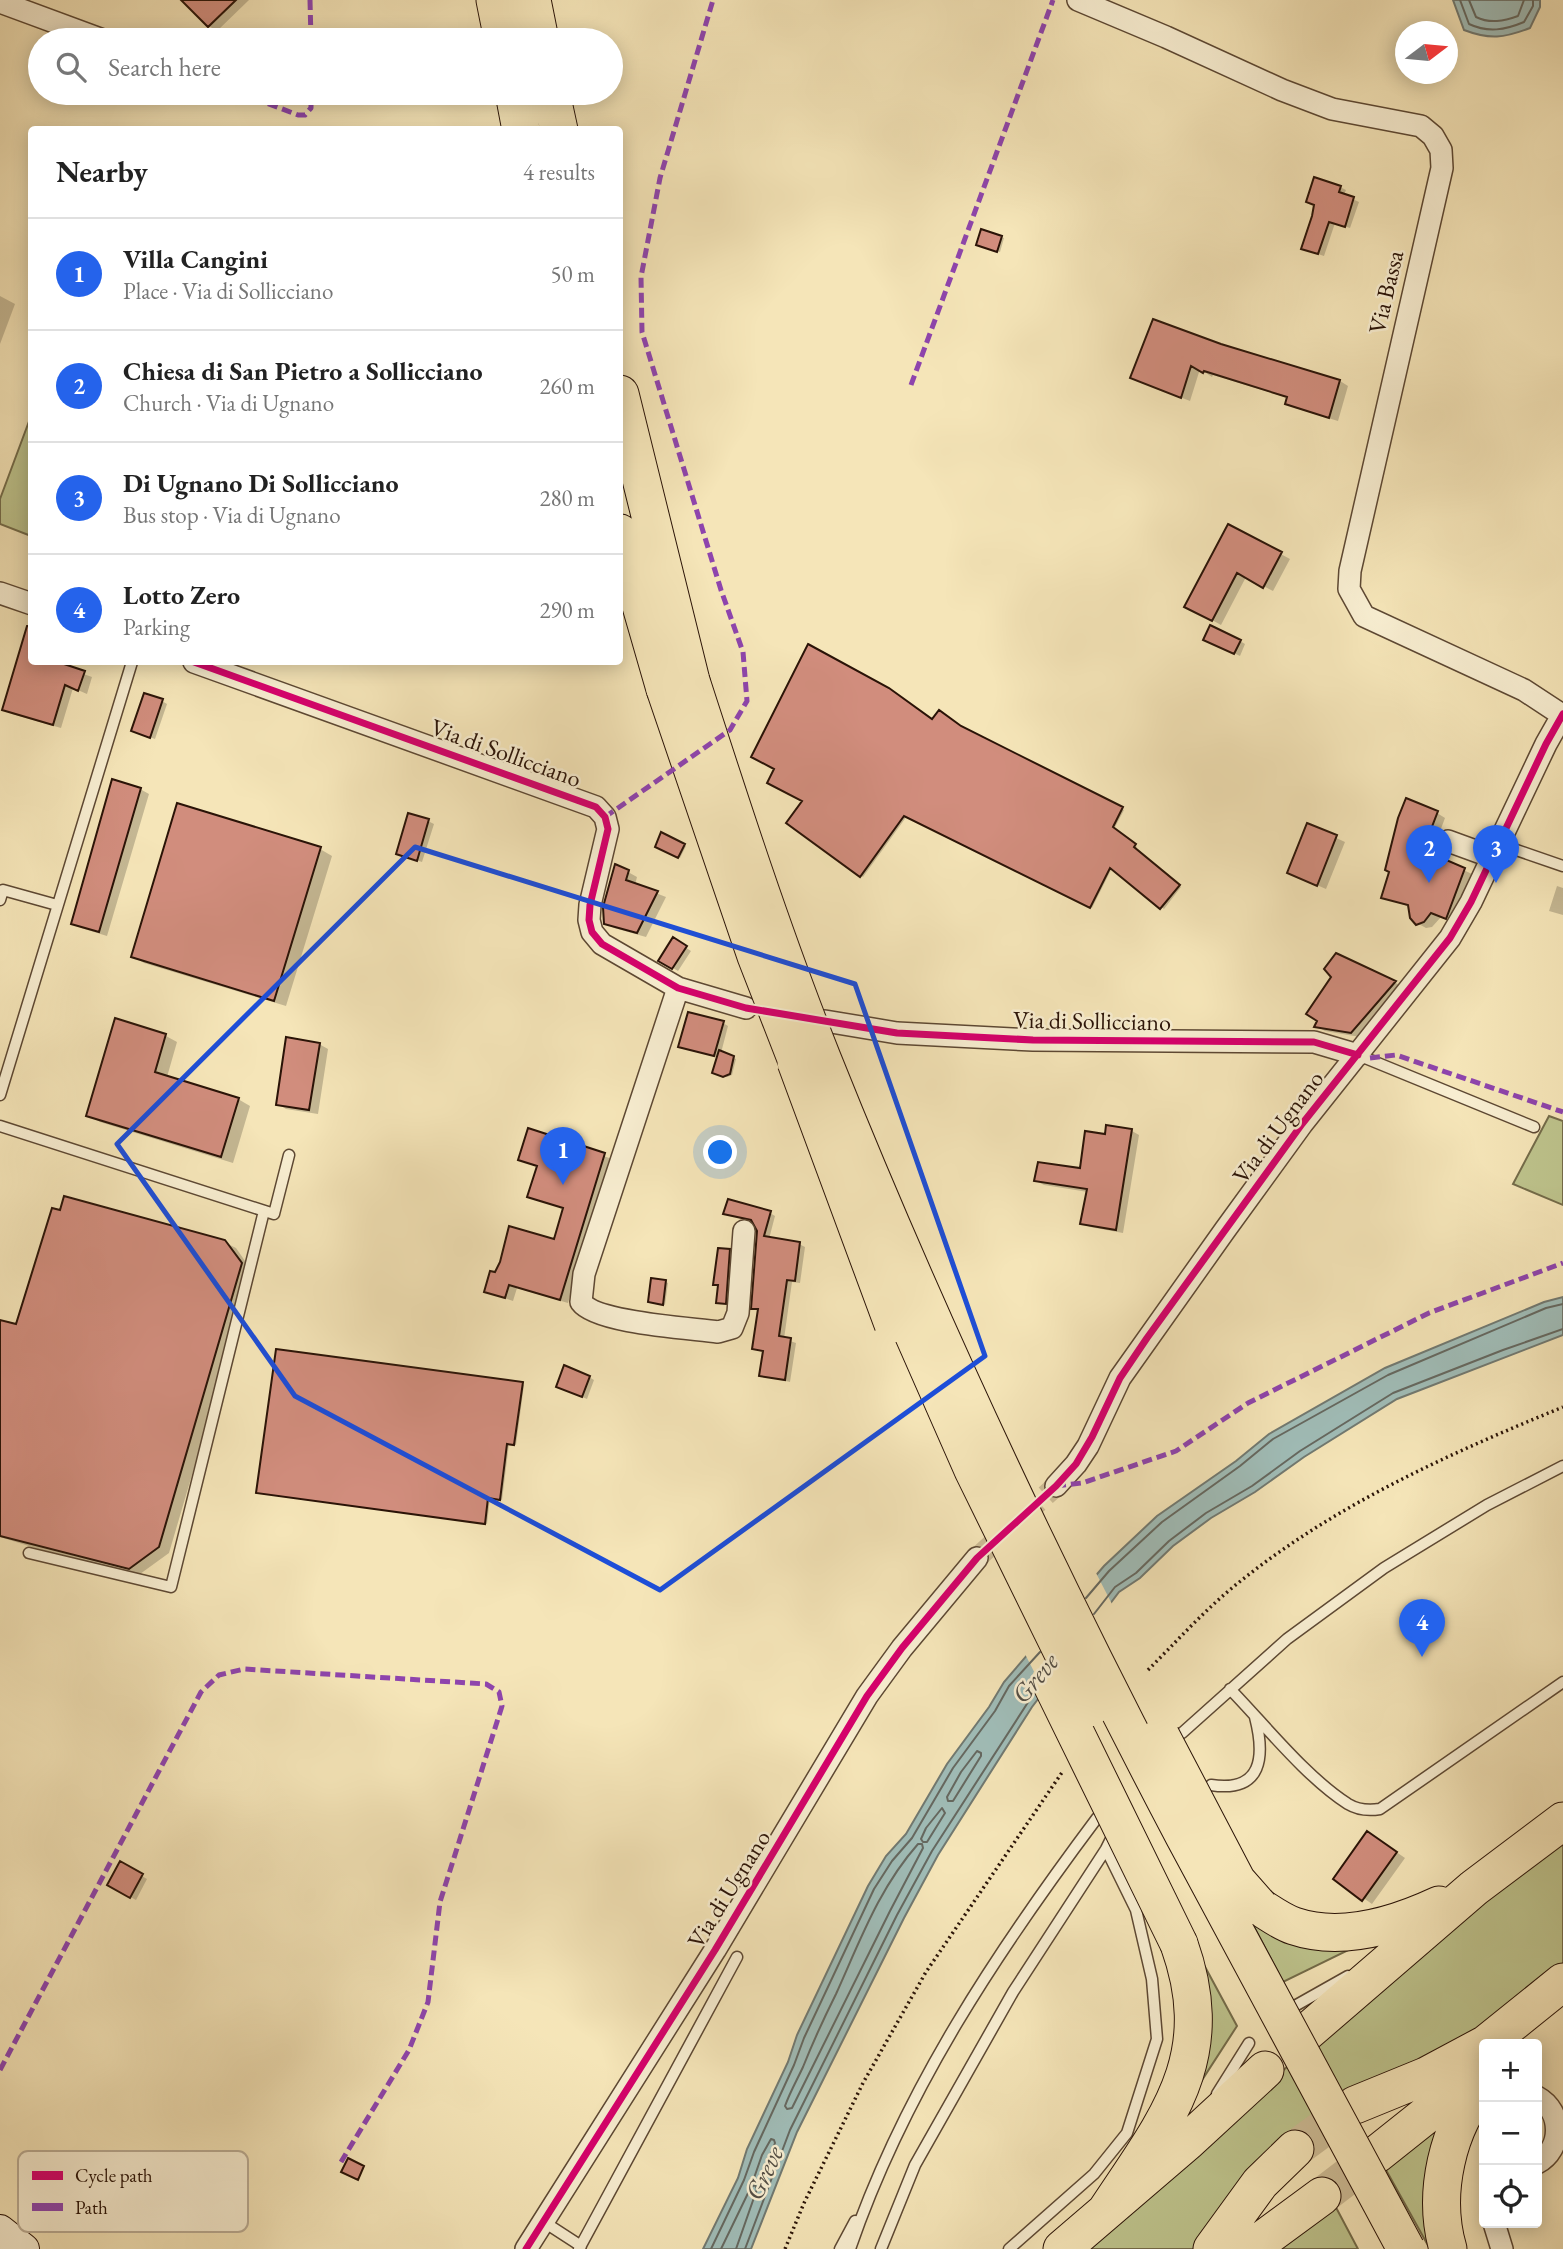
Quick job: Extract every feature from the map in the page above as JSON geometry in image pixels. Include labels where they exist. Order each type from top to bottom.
[{"type":"highway","points":[[495,0],[500,28]]},
{"type":"highway","points":[[532,0],[538,28]]},
{"type":"highway","points":[[516,105],[520,126]]},
{"type":"highway","points":[[554,105],[558,126]]},
{"type":"highway","points":[[623,409],[678,685]]},
{"type":"highway","points":[[623,541],[678,685],[735,818],[814,1046],[979,1483],[1166,1856],[1379,2249]]},
{"type":"highway","points":[[814,1046],[957,1329],[1046,1517],[1237,1881],[1260,1907],[1293,1926],[1312,1931],[1377,1928],[1423,1913],[1474,1888]]},
{"type":"highway","points":[[814,1046],[928,1419],[1027,1635],[1179,1944],[1190,1977],[1194,2003],[1191,2050],[1185,2076],[1153,2141],[1106,2211]]},
{"type":"highway","points":[[814,1046],[995,1454],[1095,1662],[1184,1835],[1406,2249]]},
{"type":"highway","points":[[1300,2019],[1415,1939],[1474,1888],[1563,1821]]},
{"type":"highway","points":[[1492,2039],[1563,1982]]},
{"type":"highway","points":[[1520,2039],[1563,2006]]},
{"type":"highway","points":[[1529,2039],[1563,2006]]},
{"type":"highway","points":[[1355,2105],[1426,2076],[1479,2048]]},
{"type":"highway","points":[[1062,2249],[1188,2141],[1257,2057]]},
{"type":"highway","points":[[1377,2154],[1479,2072]]},
{"type":"highway","points":[[1448,2249],[1443,2204],[1447,2159],[1465,2112],[1479,2091]]},
{"type":"highway","points":[[1212,2249],[1259,2183],[1295,2149]]},
{"type":"highway","points":[[1250,2249],[1322,2196]]},
{"type":"main road","points":[[0,2230],[24,2249]]},
{"type":"street","name":"Via Bassa","points":[[1078,0],[1332,109],[1421,126],[1433,136],[1441,150],[1442,168],[1353,558],[1349,589],[1364,616],[1524,690],[1563,715]]},
{"type":"street","points":[[0,2],[70,28]]},
{"type":"street","points":[[0,593],[28,603]]},
{"type":"street","name":"Via di Sollicciano","points":[[202,665],[596,807],[605,817],[608,829],[590,905],[589,920],[592,932],[602,944],[678,988],[746,1008]]},
{"type":"street","name":"Via di Ugnano","points":[[1056,1486],[1088,1446],[1116,1384],[1147,1338],[1302,1124],[1450,938],[1471,902],[1546,744],[1563,715]]},
{"type":"street","points":[[1448,841],[1495,850]]},
{"type":"street","points":[[678,988],[584,1274],[581,1302],[586,1309],[605,1317],[718,1332],[732,1328],[738,1314],[744,1231]]},
{"type":"street","name":"Via di Sollicciano","points":[[814,1046],[897,1033],[1033,1040],[1314,1042],[1358,1055]]},
{"type":"street","name":"Via di Ugnano","points":[[526,2249],[788,1831],[861,1705],[902,1648],[977,1558]]},
{"type":"street","points":[[1542,2100],[1555,2108],[1563,2130],[1556,2151],[1542,2161]]},
{"type":"street","points":[[1496,2228],[1502,2249]]},
{"type":"lane","points":[[0,1094],[131,665]]},
{"type":"lane","points":[[1495,850],[1563,866]]},
{"type":"lane","points":[[0,900],[3,890],[57,905]]},
{"type":"lane","points":[[1358,1055],[1534,1127]]},
{"type":"lane","points":[[0,1126],[274,1214],[289,1155]]},
{"type":"lane","points":[[29,1553],[171,1587],[264,1211]]},
{"type":"lane","points":[[1182,1733],[1287,1639],[1384,1567],[1486,1505],[1563,1466]]},
{"type":"lane","points":[[1230,1689],[1318,1780],[1350,1805],[1367,1811],[1380,1809],[1563,1682]]},
{"type":"lane","points":[[1211,1785],[1221,1787],[1240,1784],[1256,1772],[1261,1753],[1254,1714]]},
{"type":"lane","points":[[840,2249],[864,2207],[925,2078],[975,1994],[1031,1906],[1097,1818]]},
{"type":"lane","points":[[881,2249],[915,2165],[1013,1992],[1106,1849],[1112,1835]]},
{"type":"lane","points":[[1009,2249],[1094,2174],[1127,2133],[1157,2039],[1153,1979],[1136,1910],[1106,1849]]},
{"type":"lane","points":[[1366,1966],[1415,1939]]},
{"type":"lane","points":[[544,2222],[580,2247],[737,1957]]},
{"type":"lane","points":[[1300,2019],[1354,1973]]},
{"type":"lane","points":[[850,2249],[864,2207]]},
{"type":"path","points":[[1148,1670],[1232,1589],[1315,1528],[1371,1495],[1439,1461],[1563,1407]]},
{"type":"path","points":[[785,2249],[804,2203],[863,2083],[926,1972],[1065,1770]]},
{"type":"highlighted area","points":[[415,847],[855,984],[985,1356],[660,1590],[295,1396],[117,1144]]},
{"type":"green space","points":[[28,424],[28,535],[0,524],[0,499]]},
{"type":"green space","points":[[1549,1116],[1563,1121],[1563,1205],[1513,1184]]},
{"type":"green space","points":[[1563,1839],[1563,1971],[1506,2020],[1345,2101],[1292,2135],[1195,2249],[1077,2249],[1400,1969]]},
{"type":"green space","points":[[1239,1898],[1367,1941],[1283,1982]]},
{"type":"green space","points":[[1190,1939],[1237,2026],[1182,2111]]},
{"type":"green space","points":[[1452,2105],[1430,2249],[1381,2161]]},
{"type":"green space","points":[[1331,2198],[1358,2249],[1266,2249]]},
{"type":"water","points":[[1453,0],[1540,0],[1540,7],[1530,28],[1505,36],[1489,36],[1464,30]]},
{"type":"water","name":"Greve","points":[[1563,1297],[1563,1335],[1397,1399],[1211,1518],[1173,1546],[1140,1578],[1119,1592],[1032,1707],[938,1855],[797,2132],[751,2249],[703,2249],[738,2178],[747,2149],[788,2062],[797,2035],[868,1886],[886,1856],[906,1834],[947,1764],[1004,1682],[1104,1566],[1157,1516],[1236,1461],[1269,1434],[1385,1368],[1544,1302]]},
{"type":"pier","points":[[1095,1571],[1113,1606],[1046,1695],[1025,1654]]},
{"type":"building","points":[[181,0],[236,0],[208,27]]},
{"type":"building","points":[[1314,177],[1341,186],[1339,192],[1354,197],[1345,227],[1329,222],[1318,254],[1301,249],[1314,205],[1306,202]]},
{"type":"building","points":[[981,229],[1002,236],[997,252],[976,245]]},
{"type":"building","points":[[1153,319],[1221,344],[1340,380],[1329,418],[1285,404],[1287,397],[1204,371],[1203,373],[1191,366],[1181,398],[1130,378]]},
{"type":"building","points":[[1228,524],[1282,552],[1263,588],[1237,573],[1212,621],[1184,607]]},
{"type":"building","points":[[1210,625],[1241,640],[1234,654],[1203,640]]},
{"type":"building","points":[[27,626],[28,665],[67,665],[85,671],[78,691],[65,685],[53,725],[2,710]]},
{"type":"building","points":[[808,644],[889,688],[932,719],[939,710],[961,726],[1123,807],[1113,827],[1136,844],[1134,847],[1180,885],[1160,909],[1110,868],[1090,908],[904,816],[860,877],[786,823],[802,801],[767,783],[774,769],[751,757]]},
{"type":"building","points":[[144,693],[163,699],[150,738],[131,731]]},
{"type":"building","points":[[112,779],[141,788],[99,932],[71,924]]},
{"type":"building","points":[[1406,798],[1438,811],[1423,850],[1465,868],[1446,919],[1431,913],[1424,922],[1416,925],[1410,918],[1408,905],[1381,898],[1389,872],[1385,870],[1398,818]]},
{"type":"building","points":[[177,803],[321,847],[274,1001],[131,957]]},
{"type":"building","points":[[408,813],[429,819],[417,861],[396,854]]},
{"type":"building","points":[[1307,823],[1337,835],[1317,886],[1287,873]]},
{"type":"building","points":[[661,832],[685,844],[678,858],[655,847]]},
{"type":"building","points":[[615,864],[629,870],[626,880],[658,891],[637,933],[604,924],[603,907]]},
{"type":"building","points":[[673,937],[687,946],[672,969],[658,961]]},
{"type":"building","points":[[1336,953],[1396,981],[1351,1033],[1314,1027],[1317,1021],[1306,1014],[1331,977],[1324,969]]},
{"type":"building","points":[[688,1012],[724,1021],[714,1056],[678,1047]]},
{"type":"building","points":[[115,1018],[166,1034],[155,1072],[239,1098],[221,1157],[86,1116]]},
{"type":"building","points":[[286,1037],[320,1043],[309,1110],[276,1105]]},
{"type":"building","points":[[719,1050],[734,1056],[730,1074],[723,1077],[712,1073]]},
{"type":"building","points":[[1106,1125],[1132,1129],[1116,1230],[1080,1224],[1087,1189],[1034,1181],[1038,1162],[1080,1168],[1085,1131],[1105,1134]]},
{"type":"building","points":[[528,1128],[605,1153],[560,1300],[509,1285],[505,1298],[484,1292],[490,1271],[495,1272],[500,1262],[509,1226],[554,1239],[563,1208],[527,1197],[537,1166],[518,1160]]},
{"type":"building","points":[[64,1196],[225,1240],[242,1263],[159,1547],[129,1569],[0,1536],[0,1320],[16,1324],[52,1208],[60,1210]]},
{"type":"building","points":[[728,1199],[771,1211],[764,1236],[800,1242],[795,1281],[787,1280],[779,1336],[791,1338],[785,1380],[759,1376],[763,1351],[752,1349],[758,1309],[751,1309],[757,1231],[751,1220],[723,1214]]},
{"type":"building","points":[[718,1248],[730,1249],[726,1304],[716,1303],[718,1285],[713,1285]]},
{"type":"building","points":[[651,1278],[666,1280],[663,1305],[648,1302]]},
{"type":"building","points":[[276,1349],[523,1382],[514,1445],[507,1444],[500,1500],[488,1498],[485,1524],[256,1493]]},
{"type":"building","points":[[564,1365],[590,1376],[582,1397],[556,1387]]},
{"type":"building","points":[[1367,1831],[1397,1852],[1362,1901],[1333,1879]]},
{"type":"building","points":[[120,1861],[143,1874],[130,1898],[107,1885]]},
{"type":"building","points":[[348,2158],[364,2166],[358,2180],[341,2172]]},
{"type":"tunnel","points":[[977,1558],[1056,1486]]},
{"type":"tunnel","points":[[1295,2149],[1355,2105]]},
{"type":"tunnel","points":[[1322,2196],[1377,2154]]},
{"type":"marked path","points":[[310,0],[311,28]]},
{"type":"marked path","points":[[605,817],[730,730],[747,701],[743,652],[721,590],[642,332],[641,277],[660,178],[713,0]]},
{"type":"marked path","points":[[911,385],[1053,0]]},
{"type":"marked path","points":[[272,105],[298,115],[305,115],[311,105]]},
{"type":"marked path","points":[[1370,1058],[1396,1055],[1563,1112]]},
{"type":"marked path","points":[[1056,1486],[1082,1483],[1176,1451],[1248,1403],[1429,1313],[1563,1263]]},
{"type":"marked path","points":[[0,2070],[201,1692],[219,1675],[244,1669],[486,1684],[499,1692],[502,1706],[440,1902],[428,2002],[409,2050],[341,2162]]},
{"type":"cycle path","points":[[202,665],[596,807],[605,817],[608,829],[590,905],[589,920],[592,932],[602,944],[678,988],[746,1008],[897,1033],[1033,1040],[1314,1042],[1358,1055]]},
{"type":"cycle path","points":[[526,2249],[715,1950],[867,1696],[902,1648],[977,1558],[1056,1486],[1076,1464],[1120,1378],[1147,1338],[1302,1124],[1450,938],[1471,902],[1563,714]]},
{"type":"place","name":"Chiesa di San Pietro a Sollicciano","points":[[1429,883]]},
{"type":"place","name":"Di Ugnano Di Sollicciano","points":[[1496,883]]},
{"type":"place","name":"Villa Cangini","points":[[563,1185]]},
{"type":"place","name":"Lotto Zero","points":[[1422,1657]]}]
